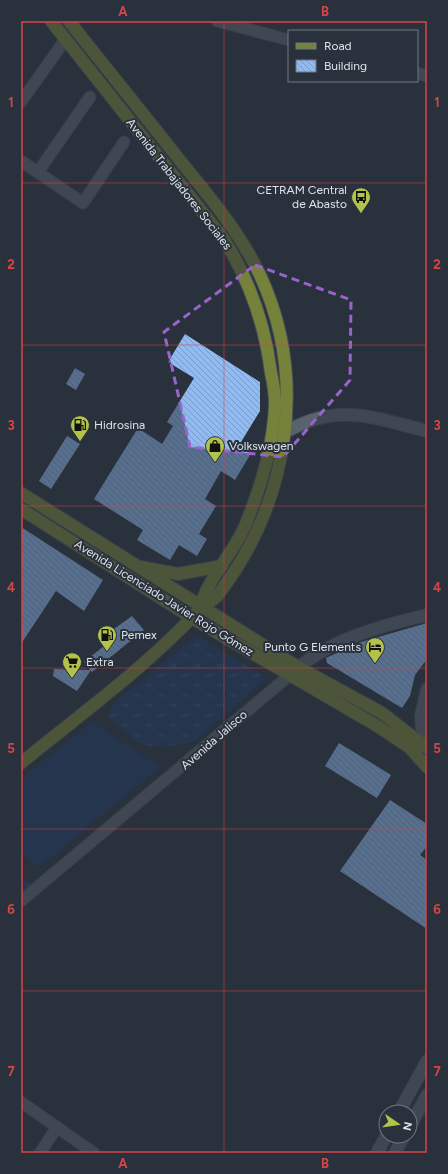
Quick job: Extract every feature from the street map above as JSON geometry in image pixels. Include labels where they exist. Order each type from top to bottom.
[{"type":"main road","name":"Avenida Trabajadores Sociales","points":[[51,21],[213,225],[232,252],[245,277],[262,319],[270,362],[275,402],[271,441],[260,485],[245,526],[204,595],[200,607]]},
{"type":"main road","name":"Avenida Trabajadores Sociales","points":[[69,21],[210,198],[236,234],[259,274],[276,316],[284,359],[288,401],[286,432],[273,488],[256,531],[242,559],[215,598],[200,607]]},
{"type":"main road","points":[[271,441],[286,432],[323,416],[336,414],[352,414],[427,431]]},
{"type":"main road","name":"Avenida Licenciado Javier Rojo Gómez","points":[[21,493],[200,607],[409,747],[427,767]]},
{"type":"main road","name":"Avenida Licenciado Javier Rojo Gómez","points":[[21,509],[192,618],[294,671],[382,713],[425,745]]},
{"type":"main road","points":[[132,565],[178,574],[222,566]]},
{"type":"main road","points":[[21,763],[105,695],[181,630],[200,607]]},
{"type":"main road","name":"Avenida Jalisco","points":[[294,671],[317,654],[359,635],[396,622],[427,615]]},
{"type":"main road","points":[[425,745],[424,717],[427,689]]},
{"type":"main road","points":[[403,1104],[427,1061]]},
{"type":"main road","points":[[418,1111],[427,1095]]},
{"type":"main road","points":[[377,1153],[382,1144]]},
{"type":"main road","points":[[395,1153],[400,1144]]},
{"type":"street","points":[[217,21],[288,40]]},
{"type":"street","points":[[21,102],[65,40]]},
{"type":"street","points":[[38,172],[90,97]]},
{"type":"street","points":[[21,161],[82,203],[124,142]]},
{"type":"street","name":"Avenida Jalisco","points":[[21,901],[294,671]]},
{"type":"street","points":[[21,1102],[94,1153]]},
{"type":"street","points":[[40,1153],[57,1127]]},
{"type":"highlighted area","points":[[255,265],[351,300],[350,380],[283,457],[190,447],[164,332]]},
{"type":"green space","points":[[196,636],[267,677],[198,739],[169,747],[147,745],[136,741],[108,716],[114,703]]},
{"type":"green space","points":[[92,722],[160,767],[39,867],[21,854],[21,779]]},
{"type":"green space","points":[[21,876],[34,887],[21,898]]},
{"type":"building","points":[[185,334],[260,382],[260,411],[241,442],[250,455],[235,480],[221,471],[205,499],[216,506],[199,534],[207,539],[197,556],[179,545],[170,560],[137,540],[143,530],[94,499],[138,428],[162,444],[173,426],[167,422],[194,378],[168,362]]},
{"type":"building","points":[[75,368],[85,374],[76,390],[66,384]]},
{"type":"building","points":[[67,436],[80,444],[51,489],[39,481]]},
{"type":"building","points":[[21,527],[103,580],[84,611],[56,591],[21,644]]},
{"type":"building","name":"Pemex","points":[[132,616],[144,630],[92,672],[84,662],[109,642],[104,636]]},
{"type":"building","name":"Punto G Elements","points":[[427,623],[427,659],[415,675],[410,696],[402,708],[327,663],[326,658],[361,642]]},
{"type":"building","points":[[54,669],[91,670],[77,691],[53,676]]},
{"type":"building","points":[[339,743],[391,775],[377,798],[325,766]]},
{"type":"building","points":[[390,800],[427,824],[427,846],[420,855],[427,860],[427,929],[340,871]]},
{"type":"place","name":"CETRAM Central de Abasto","points":[[361,214]]},
{"type":"place","name":"Hidrosina","points":[[80,442]]},
{"type":"place","name":"Volkswagen","points":[[215,463]]},
{"type":"place","name":"Pemex","points":[[107,652]]},
{"type":"place","name":"Punto G Elements","points":[[375,664]]},
{"type":"place","name":"Extra","points":[[72,679]]}]
